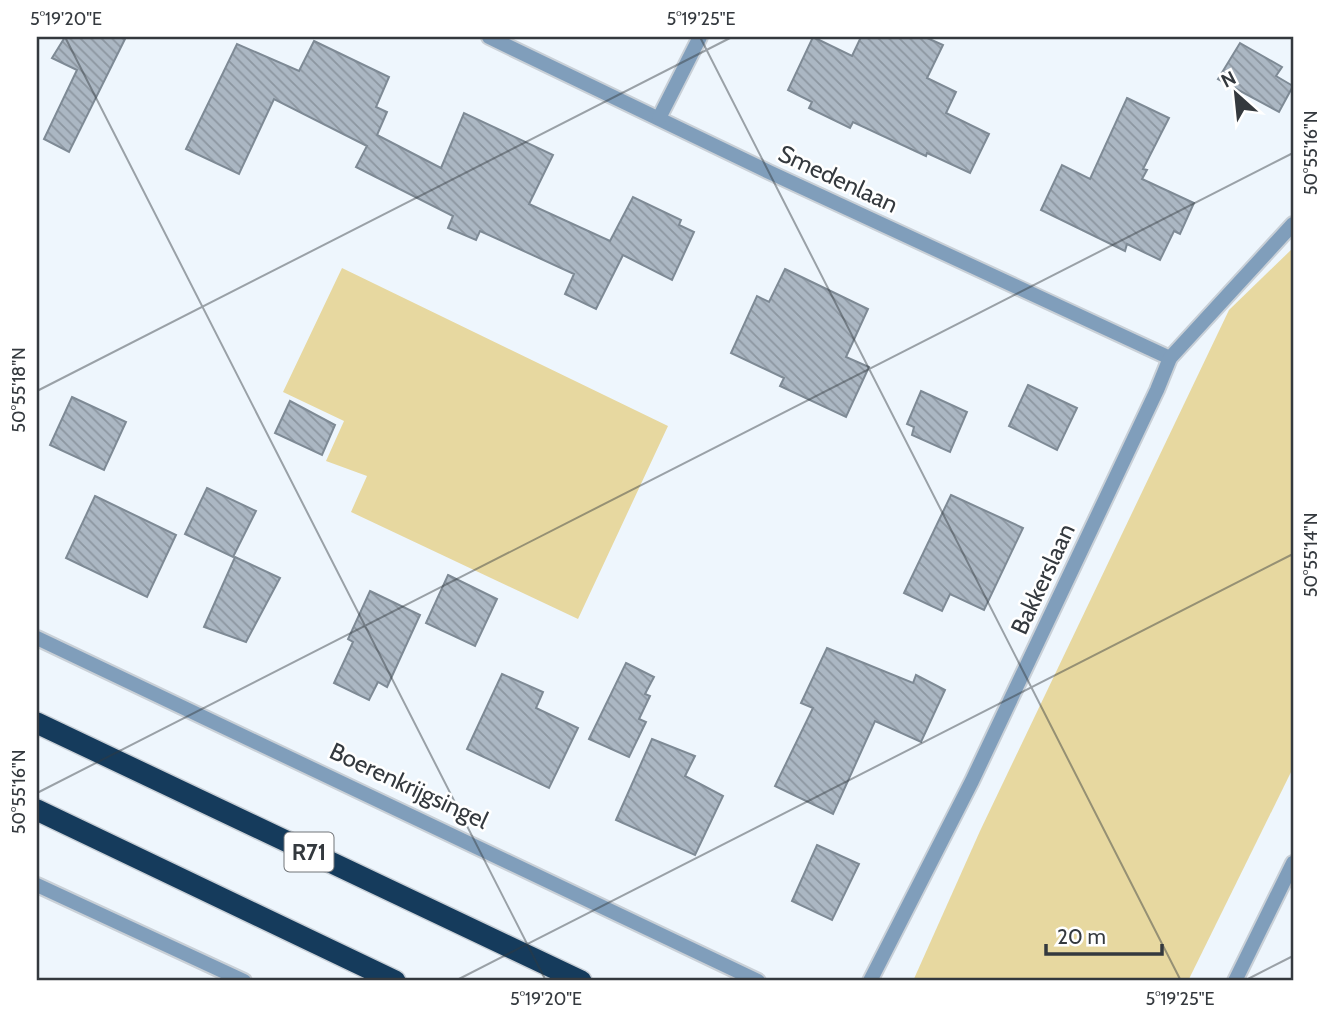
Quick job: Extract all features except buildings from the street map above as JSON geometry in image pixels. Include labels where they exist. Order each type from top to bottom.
[{"type":"highway","name":"R71","points":[[37,723],[581,981]]},
{"type":"highway","points":[[37,810],[395,981]]},
{"type":"street","name":"Smedenlaan","points":[[489,37],[769,172],[1170,358]]},
{"type":"street","points":[[659,118],[700,37]]},
{"type":"street","name":"Bakkerslaan","points":[[870,981],[972,781],[1152,403],[1170,358],[1293,224]]},
{"type":"street","name":"Boerenkrijgsingel","points":[[37,638],[758,981]]},
{"type":"street","points":[[1235,981],[1293,863]]},
{"type":"street","points":[[37,885],[244,981]]},
{"type":"shaded area","points":[[1293,248],[1293,768],[1188,981],[913,981],[980,831],[1229,310]]},
{"type":"shaded area","points":[[342,268],[668,426],[578,619],[351,512],[367,476],[326,461],[344,421],[283,392]]}]
